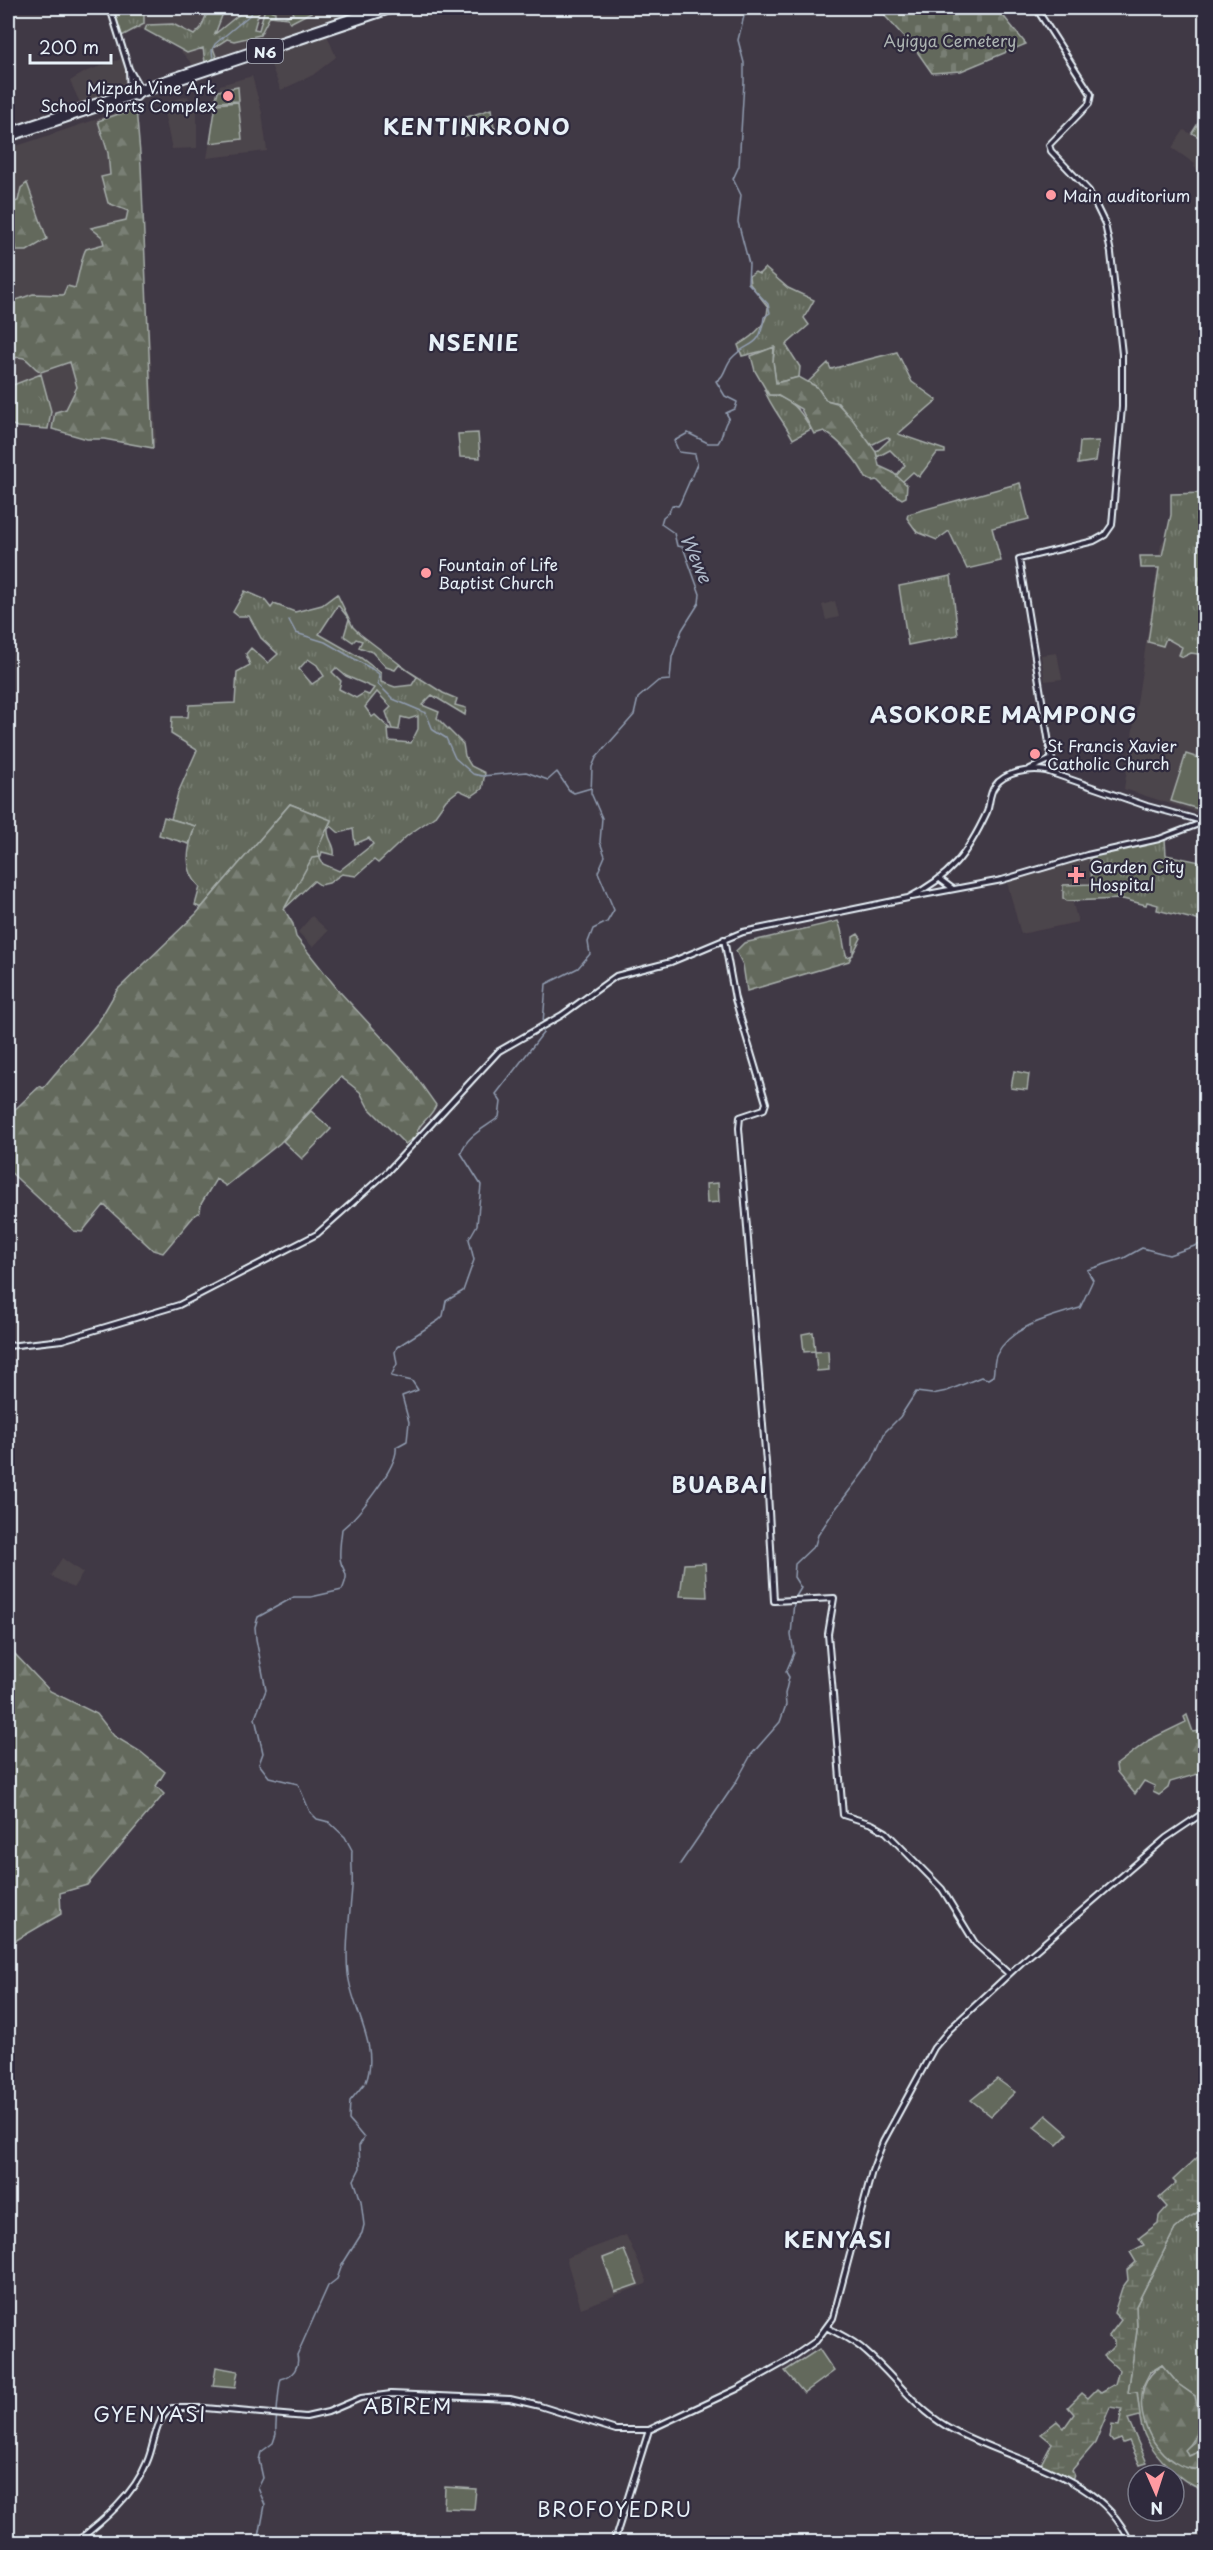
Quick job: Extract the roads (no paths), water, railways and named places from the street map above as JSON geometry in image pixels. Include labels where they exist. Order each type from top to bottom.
[{"type":"highway","name":"N6","points":[[8,138],[131,95],[139,87],[380,8]]},
{"type":"highway","name":"N6","points":[[139,87],[396,8]]},
{"type":"highway","name":"N6","points":[[8,132],[131,95]]},
{"type":"street","points":[[110,8],[129,69],[139,87]]},
{"type":"street","points":[[1036,8],[1091,94],[1089,104],[1049,145],[1052,152],[1089,191],[1105,224],[1115,281],[1122,354],[1122,407],[1112,525],[1094,541],[1019,559],[1054,774]]},
{"type":"street","points":[[129,69],[131,95]]},
{"type":"street","points":[[908,898],[941,880],[978,829],[996,784],[1052,759]]},
{"type":"street","points":[[1029,769],[1054,774],[1147,806],[1205,822]]},
{"type":"street","points":[[8,1346],[46,1343],[88,1334],[187,1302],[317,1234],[387,1172],[446,1111],[492,1057],[508,1044],[543,1025],[616,976],[670,962],[724,939],[794,920],[954,889],[1159,839],[1205,822]]},
{"type":"street","points":[[941,880],[954,889]]},
{"type":"street","points":[[724,939],[735,999],[766,1103],[764,1109],[740,1117],[739,1128],[765,1453],[774,1601],[834,1598],[828,1634],[843,1815],[872,1824],[886,1832],[942,1890],[975,1943],[1009,1974]]},
{"type":"street","points":[[76,2542],[107,2516],[132,2488],[146,2465],[158,2427],[168,2411],[198,2407],[277,2416],[312,2416],[361,2398],[391,2394],[510,2399],[616,2430],[649,2430],[737,2388],[809,2348],[828,2328],[842,2290],[872,2171],[884,2142],[934,2048],[950,2029],[1009,1974],[1166,1838],[1206,1811]]},
{"type":"street","points":[[828,2328],[866,2351],[919,2407],[945,2426],[1076,2485],[1093,2496],[1117,2522],[1130,2542]]},
{"type":"street","points":[[614,2542],[649,2430]]},
{"type":"waterway","points":[[213,60],[212,50],[215,44],[251,14],[254,8]]},
{"type":"waterway","name":"Wewe","points":[[543,1023],[546,984],[578,968],[590,954],[588,942],[593,929],[607,922],[614,910],[598,872],[605,856],[600,842],[602,818],[591,793],[592,767],[596,758],[634,715],[638,698],[658,681],[670,680],[672,657],[682,630],[699,603],[700,594],[683,547],[677,546],[674,533],[661,524],[672,505],[678,506],[680,503],[697,464],[695,454],[679,452],[674,441],[688,433],[708,443],[718,443],[729,418],[726,413],[735,409],[737,402],[725,396],[716,381],[721,377],[731,359],[757,340],[764,317],[770,313],[768,304],[748,283],[749,264],[738,222],[741,195],[733,179],[739,166],[744,82],[744,63],[738,40],[744,16],[750,8]]},
{"type":"waterway","points":[[289,620],[296,633],[325,642],[379,674],[378,684],[393,699],[426,713],[433,730],[446,738],[455,758],[473,774],[482,776],[526,772],[548,780],[557,772],[569,790],[574,793],[591,788]]},
{"type":"waterway","points":[[366,2082],[370,2055],[368,2041],[350,1987],[347,1963],[352,1850],[345,1837],[329,1822],[317,1819],[310,1812],[298,1784],[269,1777],[259,1764],[263,1753],[255,1718],[266,1690],[255,1627],[258,1617],[294,1597],[311,1597],[342,1590],[346,1575],[340,1559],[342,1529],[357,1514],[384,1478],[391,1466],[396,1447],[407,1441],[409,1422],[402,1396],[418,1390],[412,1381],[391,1376],[397,1364],[395,1352],[397,1347],[443,1316],[446,1301],[463,1291],[474,1260],[469,1239],[477,1225],[481,1185],[461,1153],[477,1132],[499,1117],[501,1102],[496,1094],[543,1033],[543,1028]]},
{"type":"waterway","points":[[795,1598],[801,1588],[794,1577],[795,1564],[815,1545],[818,1535],[834,1511],[872,1461],[885,1432],[900,1417],[916,1392],[932,1394],[947,1391],[981,1377],[988,1379],[993,1376],[997,1354],[1012,1336],[1034,1324],[1080,1308],[1093,1280],[1087,1270],[1124,1258],[1142,1248],[1169,1255],[1206,1242]]},
{"type":"waterway","points":[[680,1864],[736,1782],[751,1755],[780,1722],[786,1705],[785,1694],[789,1677],[786,1672],[794,1653],[791,1635],[794,1602]]},
{"type":"waterway","points":[[258,2542],[265,2505],[258,2488],[263,2478],[259,2460],[261,2452],[273,2443],[276,2434],[281,2379],[292,2373],[296,2367],[297,2355],[328,2286],[337,2279],[364,2225],[361,2201],[354,2180],[360,2168],[359,2146],[364,2138],[349,2120],[350,2101],[364,2084]]},
{"type":"place","name":"Mizpah Vine Ark School Sports Complex","points":[[228,96]]},
{"type":"place","name":"Main auditorium","points":[[1051,195]]},
{"type":"place","name":"Fountain of Life Baptist Church","points":[[426,573]]},
{"type":"place","name":"St Francis Xavier Catholic Church","points":[[1035,754]]},
{"type":"place","name":"Garden City Hospital","points":[[1076,875]]},
{"type":"district","name":"KENTINKRONO","points":[[477,125]]},
{"type":"district","name":"NSENIE","points":[[474,341]]},
{"type":"district","name":"ASOKORE MAMPONG","points":[[1004,713]]},
{"type":"district","name":"BUABAI","points":[[720,1483]]},
{"type":"district","name":"KENYASI","points":[[838,2238]]},
{"type":"district","name":"ABIREM","points":[[408,2406]]},
{"type":"district","name":"GYENYASI","points":[[150,2414]]},
{"type":"district","name":"BROFOYEDRU","points":[[615,2509]]},
{"type":"park label","name":"Ayigya Cemetery","points":[[950,40]]}]
